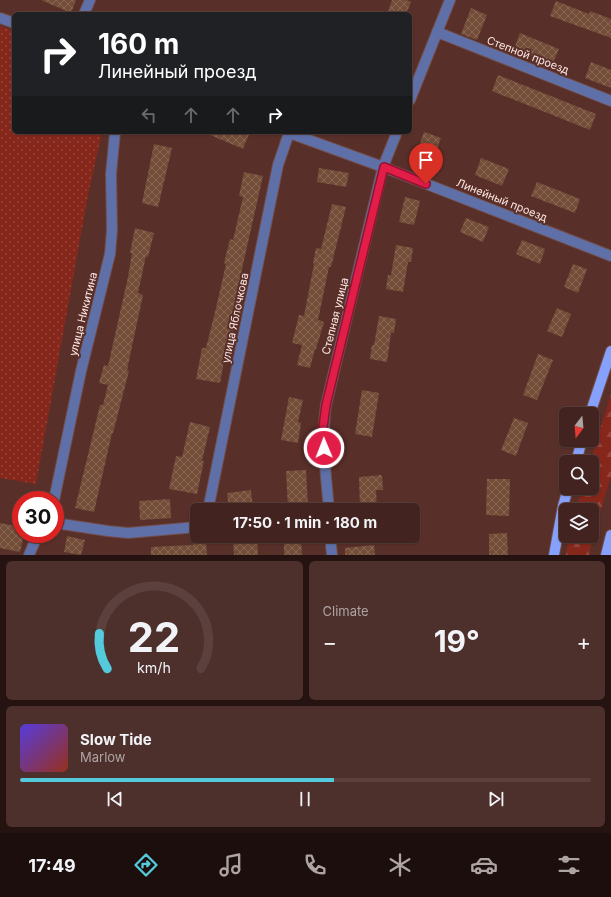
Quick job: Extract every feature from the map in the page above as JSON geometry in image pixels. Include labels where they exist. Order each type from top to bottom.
[{"type":"main road","points":[[592,407],[611,351]]},
{"type":"main road","points":[[554,555],[566,495]]},
{"type":"main road","points":[[606,555],[611,535]]},
{"type":"street","points":[[85,12],[90,0]]},
{"type":"street","points":[[412,95],[450,0]]},
{"type":"street","points":[[0,18],[12,22]]},
{"type":"street","name":"Степной проезд","points":[[437,32],[611,101]]},
{"type":"street","name":"улица Никитина","points":[[56,491],[81,371],[110,254],[112,230],[111,174],[114,134]]},
{"type":"street","name":"улица Яблочкова","points":[[209,503],[278,165],[287,134]]},
{"type":"street","name":"Линейный проезд","points":[[293,134],[384,167],[611,256]]},
{"type":"street","name":"Степная улица","points":[[328,503],[323,428],[326,405],[384,167],[396,134]]},
{"type":"street","points":[[64,524],[128,533],[190,528]]},
{"type":"street","points":[[29,555],[34,543]]},
{"type":"street","points":[[331,543],[332,555]]},
{"type":"green space","points":[[0,26],[12,30],[12,134],[102,134],[88,195],[36,484],[0,478]]},
{"type":"green space","points":[[611,394],[611,476],[599,516],[599,503],[578,503],[580,495],[599,495],[599,455],[592,455],[595,447],[599,447],[599,433]]},
{"type":"green space","points":[[568,543],[591,543],[589,555],[566,555]]},
{"type":"building","points":[[41,0],[76,0],[71,12]]},
{"type":"building","points":[[392,0],[406,0],[411,2],[407,12],[388,12]]},
{"type":"building","points":[[556,1],[589,14],[590,11],[611,19],[611,38],[550,16]]},
{"type":"building","points":[[471,8],[487,15],[477,40],[461,34]]},
{"type":"building","points":[[520,33],[559,49],[552,65],[514,49]]},
{"type":"building","points":[[591,62],[611,70],[611,88],[585,78]]},
{"type":"building","points":[[498,75],[596,114],[590,130],[492,91]]},
{"type":"building","points":[[424,132],[441,138],[431,166],[414,160]]},
{"type":"building","points":[[208,134],[249,134],[243,149]]},
{"type":"building","points":[[154,144],[172,148],[158,207],[142,203]]},
{"type":"building","points":[[481,158],[509,169],[502,186],[475,175]]},
{"type":"building","points":[[319,168],[349,173],[346,187],[317,182]]},
{"type":"building","points":[[244,172],[263,176],[240,278],[242,279],[234,312],[238,313],[230,346],[227,345],[220,383],[196,379],[202,348],[206,348],[216,308],[230,239],[233,240],[243,197],[239,196]]},
{"type":"building","points":[[537,182],[580,199],[575,213],[531,196]]},
{"type":"building","points":[[405,197],[420,201],[414,225],[399,222]]},
{"type":"building","points":[[332,204],[346,207],[331,267],[329,267],[318,320],[324,322],[310,368],[297,365],[302,345],[292,343],[299,315],[304,316],[316,248],[321,249]]},
{"type":"building","points":[[466,218],[489,227],[483,242],[460,232]]},
{"type":"building","points":[[135,228],[154,233],[148,257],[146,256],[138,293],[143,295],[127,370],[129,371],[112,433],[94,512],[75,508],[100,405],[103,405],[108,385],[99,383],[104,365],[108,366],[128,277],[132,253],[130,253]]},
{"type":"building","points":[[522,240],[545,249],[540,264],[516,254]]},
{"type":"building","points":[[396,245],[413,248],[411,262],[408,262],[403,292],[386,289],[388,275],[391,275]]},
{"type":"building","points":[[573,264],[587,269],[578,293],[564,287]]},
{"type":"building","points":[[557,308],[571,314],[562,337],[547,331]]},
{"type":"building","points":[[379,316],[396,319],[394,333],[391,333],[387,362],[370,359]]},
{"type":"building","points":[[538,354],[553,360],[537,400],[523,395]]},
{"type":"building","points":[[362,390],[379,393],[372,437],[355,434]]},
{"type":"building","points":[[289,397],[303,400],[298,422],[301,423],[298,443],[281,440]]},
{"type":"building","points":[[514,418],[528,423],[516,456],[501,450]]},
{"type":"building","points":[[190,422],[210,427],[202,461],[204,461],[197,494],[169,489],[176,456],[182,457]]},
{"type":"building","points":[[306,470],[308,503],[288,503],[286,471]]},
{"type":"building","points":[[382,475],[383,490],[376,490],[377,503],[360,503],[359,477]]},
{"type":"building","points":[[487,479],[510,479],[509,516],[486,515]]},
{"type":"building","points":[[251,490],[252,503],[228,503],[227,493]]},
{"type":"building","points":[[170,499],[171,518],[140,520],[139,501]]},
{"type":"building","points":[[0,523],[12,525],[12,543],[22,543],[20,552],[0,548]]},
{"type":"building","points":[[507,533],[508,555],[489,555],[489,534]]},
{"type":"building","points":[[67,536],[85,540],[81,555],[64,552]]},
{"type":"building","points":[[193,543],[206,543],[207,555],[151,555],[151,547],[193,545]]},
{"type":"building","points":[[233,543],[257,543],[258,555],[234,555]]},
{"type":"building","points":[[284,543],[301,543],[302,555],[284,555]]},
{"type":"building","points":[[374,545],[375,555],[345,555],[345,548]]},
{"type":"route","points":[[324,448],[323,428],[326,405],[384,167],[426,184]]}]
